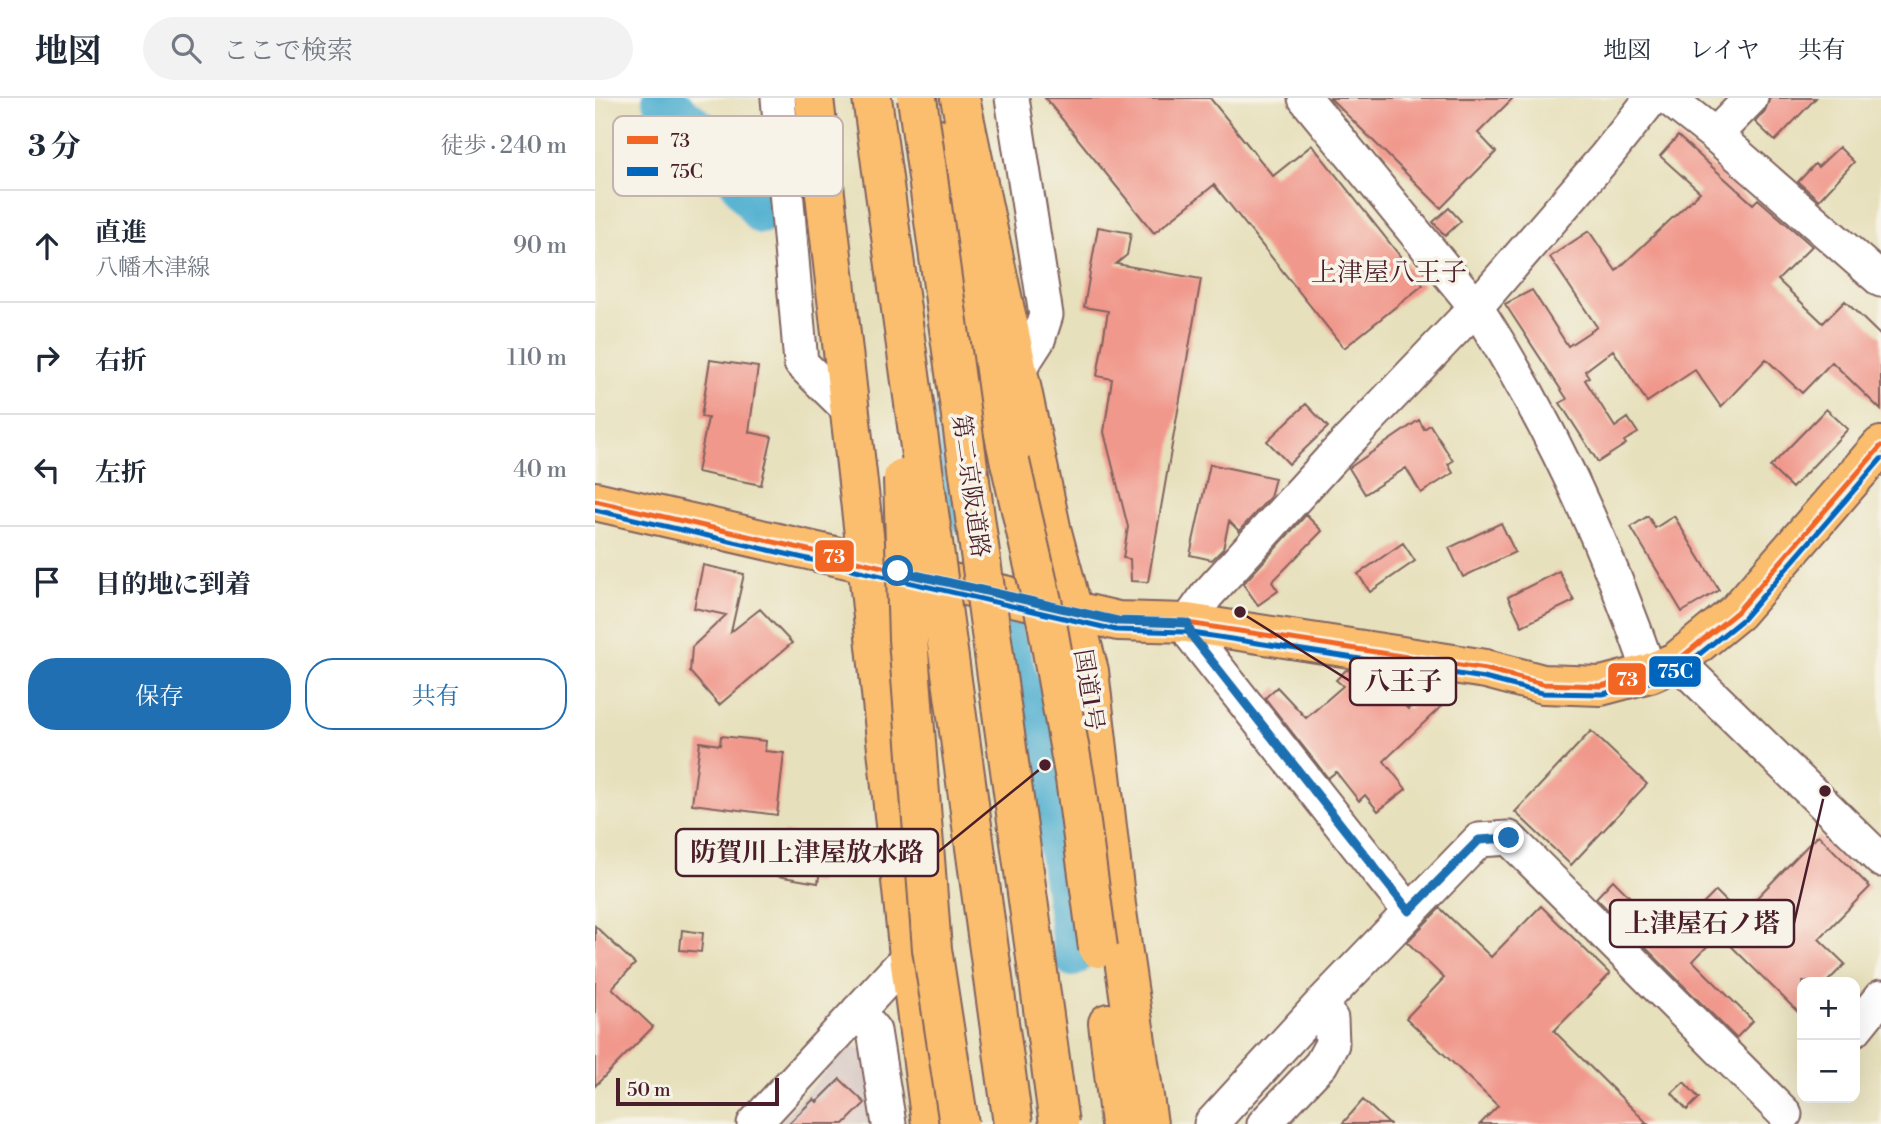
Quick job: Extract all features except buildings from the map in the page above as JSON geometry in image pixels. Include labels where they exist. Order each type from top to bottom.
[{"type":"main road","points":[[814,98],[816,116]]},
{"type":"main road","points":[[862,98],[894,356],[904,501],[910,667],[932,948],[959,1124]]},
{"type":"main road","name":"第二京阪道路","points":[[872,98],[1013,1124]]},
{"type":"main road","name":"第二京阪道路","points":[[917,98],[1059,1124]]},
{"type":"main road","points":[[929,98],[1047,623],[1075,779],[1120,1124]]},
{"type":"main road","name":"国道1号","points":[[960,98],[1052,532],[1062,609],[1089,671],[1116,905],[1148,1124]]},
{"type":"main road","points":[[825,196],[850,411],[882,566],[909,956],[932,1124]]},
{"type":"main road","points":[[595,501],[1118,621],[1187,623],[1486,669],[1543,684],[1601,686],[1664,667],[1737,612],[1881,446]]},
{"type":"street","points":[[778,98],[780,116]]},
{"type":"street","points":[[1012,98],[1046,315],[1038,340],[1017,371]]},
{"type":"street","points":[[1305,98],[1476,307],[1500,344],[1574,484],[1623,595],[1664,667],[1881,860]]},
{"type":"street","points":[[1409,911],[1192,636],[1187,623],[1207,595],[1476,307],[1652,98]]},
{"type":"street","points":[[1668,98],[1715,135],[1881,280]]},
{"type":"street","points":[[1715,135],[1751,98]]},
{"type":"street","points":[[787,196],[801,363],[850,411]]},
{"type":"street","points":[[1212,1124],[1319,1006],[1479,840],[1509,838],[1787,1110]]},
{"type":"street","points":[[754,1124],[909,956]]},
{"type":"street","points":[[1860,1023],[1881,997]]},
{"type":"street","points":[[1264,1124],[1321,1065],[1332,1044],[1331,1019],[1319,1006]]},
{"type":"street","points":[[858,1011],[874,1031],[889,1124]]},
{"type":"shaded area","points":[[849,1046],[867,1050],[876,1124],[777,1124]]},
{"type":"waterway","points":[[661,98],[684,116]]},
{"type":"waterway","points":[[748,196],[761,215]]},
{"type":"waterway","points":[[931,425],[969,518]]},
{"type":"waterway","points":[[1000,615],[1045,765],[1073,958]]},
{"type":"transit line","name":"73","points":[[595,501],[1118,621],[1187,623],[1486,669],[1543,684],[1601,686],[1650,673],[1677,661],[1737,612],[1881,446]]},
{"type":"transit line","name":"75C","points":[[595,510],[1116,630],[1186,632],[1484,678],[1542,693],[1603,694],[1653,681],[1681,669],[1743,619],[1881,459]]},
{"type":"place","name":"八王子","points":[[1240,612]]},
{"type":"place","name":"防賀川上津屋放水路","points":[[1045,765]]},
{"type":"place","name":"上津屋石ノ塔","points":[[1825,791]]},
{"type":"district","name":"上津屋八王子","points":[[1389,272]]},
{"type":"route","points":[[898,571],[1118,621],[1187,623],[1192,636],[1409,911],[1479,840],[1509,838]]}]
